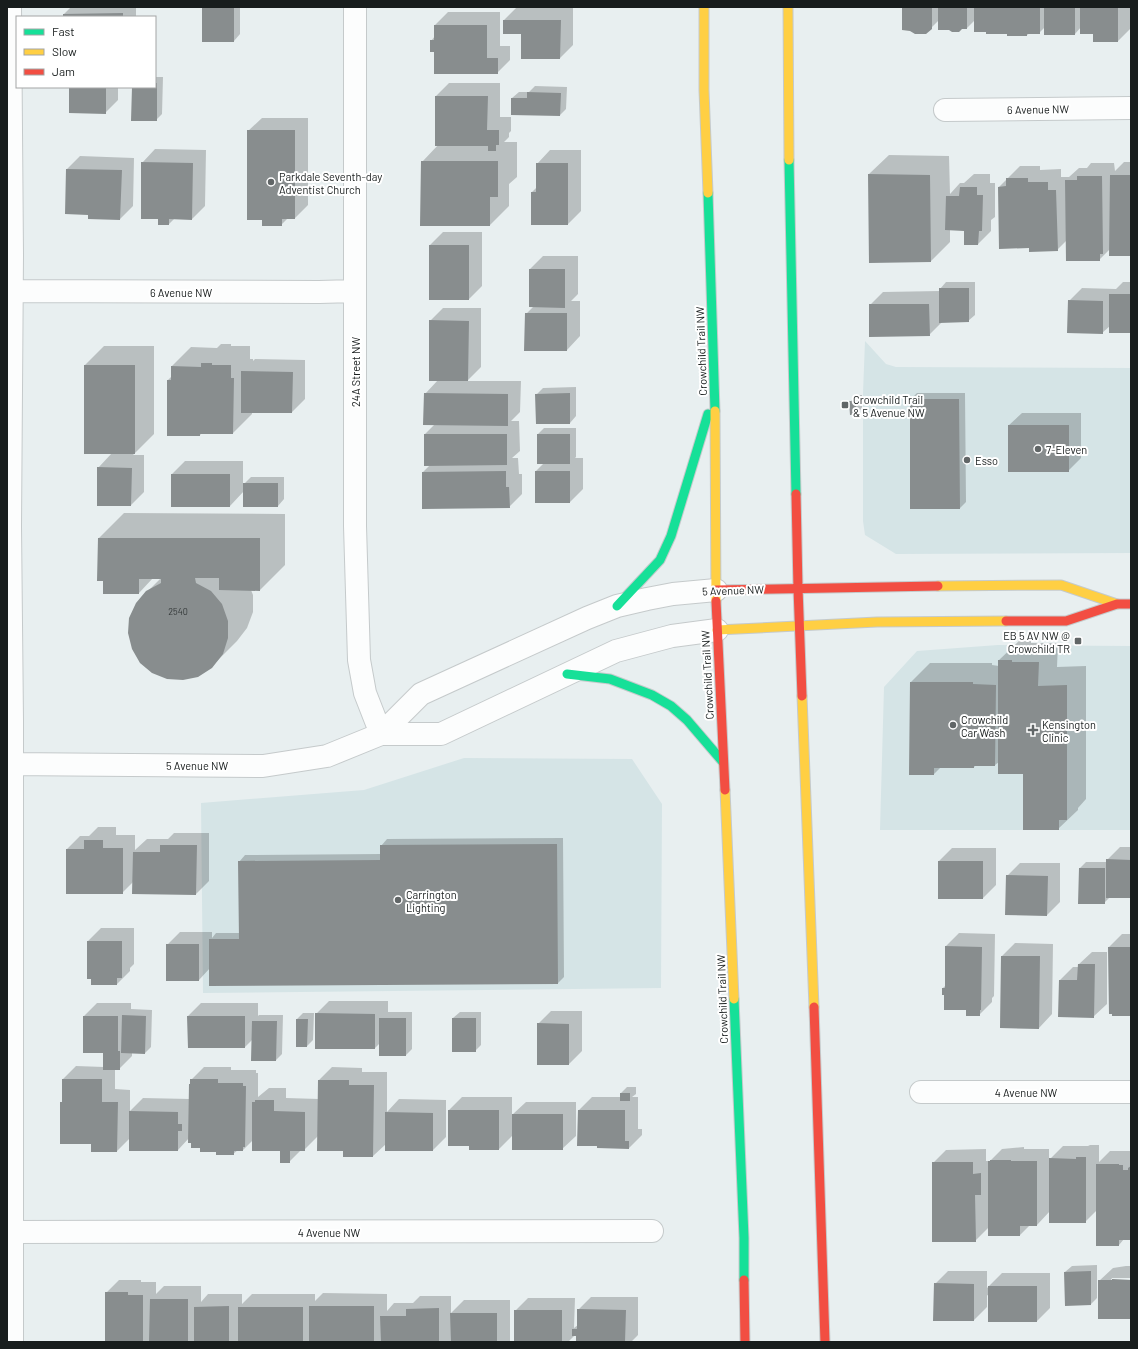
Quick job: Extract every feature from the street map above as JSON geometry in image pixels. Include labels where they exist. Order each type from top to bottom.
[{"type":"main road","name":"Crowchild Trail NW","points":[[704,7],[704,90],[715,394],[715,564],[717,630],[744,1230],[745,1342]]},
{"type":"main road","points":[[788,7],[788,123],[799,627],[812,910],[825,1342]]},
{"type":"main road","points":[[617,606],[660,560],[678,512],[715,394]]},
{"type":"main road","name":"5 Avenue NW","points":[[716,590],[1062,585],[1117,604]]},
{"type":"main road","name":"5 Avenue NW","points":[[717,630],[877,622],[1066,621],[1117,604],[1131,604]]},
{"type":"main road","points":[[568,674],[610,679],[658,699],[670,706],[686,720],[723,762]]},
{"type":"street","points":[[10,7],[9,291],[12,330],[10,526],[9,1232],[12,1342]]},
{"type":"street","name":"24A Street NW","points":[[355,7],[355,526],[359,660],[365,693],[381,734]]},
{"type":"street","name":"6 Avenue NW","points":[[945,110],[1131,108]]},
{"type":"street","name":"6 Avenue NW","points":[[9,291],[355,291]]},
{"type":"street","name":"5 Avenue NW","points":[[381,734],[421,694],[587,618],[617,606],[673,594],[716,590]]},
{"type":"street","name":"5 Avenue NW","points":[[10,764],[263,766],[327,756],[381,734],[441,734],[616,651],[672,636],[717,630]]},
{"type":"street","name":"4 Avenue NW","points":[[921,1092],[1131,1092]]},
{"type":"street","name":"4 Avenue NW","points":[[9,1232],[652,1231]]},
{"type":"shaded area","points":[[865,341],[886,364],[896,367],[1131,368],[1131,553],[896,554],[865,535],[863,521],[863,393]]},
{"type":"shaded area","points":[[998,645],[1131,646],[1131,830],[880,830],[884,687],[917,651]]},
{"type":"shaded area","points":[[464,758],[632,759],[662,804],[661,988],[203,993],[201,803],[364,790]]},
{"type":"building","points":[[902,7],[932,7],[932,29],[926,34],[915,34],[910,31],[902,30]]},
{"type":"building","points":[[938,7],[967,7],[967,29],[962,29],[959,32],[938,30]]},
{"type":"building","points":[[974,7],[1040,7],[1040,34],[1027,34],[1027,36],[1007,36],[1007,34],[986,34],[986,32],[974,32]]},
{"type":"building","points":[[1044,7],[1075,7],[1075,35],[1044,35]]},
{"type":"building","points":[[1080,7],[1118,7],[1118,42],[1093,42],[1093,34],[1080,34]]},
{"type":"building","points":[[202,8],[234,8],[234,42],[202,42]]},
{"type":"building","points":[[123,13],[123,16],[63,16],[63,14]]},
{"type":"building","points":[[503,20],[561,20],[560,59],[521,59],[521,34],[503,34]]},
{"type":"building","points":[[434,25],[487,25],[487,58],[498,58],[498,74],[434,74],[434,52],[430,52],[430,40],[434,40]]},
{"type":"building","points":[[157,83],[157,121],[131,121],[132,88],[156,88]]},
{"type":"building","points":[[69,88],[106,88],[106,114],[69,113]]},
{"type":"building","points":[[527,92],[561,93],[560,116],[511,115],[511,98],[527,98]]},
{"type":"building","points":[[435,96],[488,96],[487,130],[499,130],[499,145],[496,145],[496,151],[488,151],[488,146],[435,146]]},
{"type":"building","name":"Parkdale Seventh-day Adventist Church","points":[[247,130],[295,130],[295,219],[282,219],[282,226],[262,226],[262,220],[247,220]]},
{"type":"building","points":[[421,161],[498,161],[498,197],[490,197],[490,226],[420,226]]},
{"type":"building","points":[[141,162],[193,163],[192,220],[169,219],[169,225],[158,225],[158,219],[141,219]]},
{"type":"building","points":[[536,163],[568,163],[568,225],[531,225],[531,192],[536,192]]},
{"type":"building","points":[[66,169],[122,170],[120,220],[88,219],[88,215],[65,214]]},
{"type":"building","points":[[868,174],[930,175],[931,262],[869,263]]},
{"type":"building","points":[[1110,175],[1131,175],[1131,256],[1109,256]]},
{"type":"building","points":[[1077,176],[1102,176],[1103,254],[1100,254],[1100,261],[1066,261],[1065,180],[1077,180]]},
{"type":"building","points":[[1006,178],[1028,178],[1028,182],[1048,182],[1048,190],[1056,190],[1058,251],[1029,252],[1029,248],[999,249],[998,187],[1006,186]]},
{"type":"building","points":[[960,187],[977,187],[977,195],[983,195],[982,231],[979,231],[978,245],[964,245],[964,231],[945,230],[946,196],[959,196]]},
{"type":"building","points":[[429,245],[469,245],[469,300],[429,300]]},
{"type":"building","points":[[529,269],[565,269],[565,308],[529,307]]},
{"type":"building","points":[[939,288],[969,288],[969,322],[939,323]]},
{"type":"building","points":[[1109,294],[1131,294],[1131,333],[1109,333]]},
{"type":"building","points":[[1068,300],[1103,301],[1103,334],[1067,333]]},
{"type":"building","points":[[869,304],[929,304],[930,336],[869,337]]},
{"type":"building","points":[[525,313],[567,313],[567,351],[524,351]]},
{"type":"building","points":[[429,320],[469,321],[468,381],[429,381]]},
{"type":"building","points":[[201,363],[212,363],[212,365],[231,365],[231,378],[234,378],[233,434],[167,436],[167,380],[171,380],[171,366],[201,367]]},
{"type":"building","points":[[84,365],[135,365],[135,454],[84,454]]},
{"type":"building","points":[[241,371],[293,372],[292,413],[241,413]]},
{"type":"building","points":[[424,393],[508,394],[508,426],[423,425]]},
{"type":"building","points":[[570,393],[570,424],[536,424],[535,394]]},
{"type":"building","points":[[910,399],[959,399],[960,509],[910,509]]},
{"type":"building","points":[[849,401],[856,401],[856,415],[850,415]]},
{"type":"building","name":"7-Eleven","points":[[1008,425],[1069,425],[1069,472],[1008,472]]},
{"type":"building","points":[[424,434],[507,434],[507,465],[424,466]]},
{"type":"building","points":[[537,434],[570,434],[570,464],[537,464]]},
{"type":"building","points":[[97,467],[132,468],[131,506],[97,506]]},
{"type":"building","points":[[506,471],[506,487],[509,487],[510,508],[422,509],[422,472]]},
{"type":"building","points":[[535,471],[570,471],[570,503],[535,503]]},
{"type":"building","points":[[171,474],[230,474],[230,507],[171,507]]},
{"type":"building","points":[[243,483],[278,483],[278,507],[243,507]]},
{"type":"building","points":[[98,538],[260,538],[260,591],[219,590],[219,578],[195,578],[196,583],[211,591],[222,604],[228,621],[228,638],[223,654],[212,668],[198,677],[183,680],[167,679],[152,673],[140,663],[132,649],[128,633],[129,618],[136,603],[146,591],[161,583],[161,579],[139,579],[139,594],[103,594],[103,581],[97,581]]},
{"type":"building","name":"Kensington Clinic","points":[[998,660],[1012,660],[1012,662],[1039,662],[1038,686],[1067,685],[1067,820],[1059,820],[1059,830],[1023,830],[1023,774],[998,774]]},
{"type":"building","name":"Crowchild Car Wash","points":[[910,682],[973,682],[973,684],[996,685],[995,766],[974,766],[974,768],[934,768],[934,775],[909,775]]},
{"type":"building","points":[[84,840],[103,840],[103,848],[123,848],[123,894],[66,894],[66,849],[84,849]]},
{"type":"building","name":"Carrington Lighting","points":[[557,844],[558,984],[209,986],[209,939],[239,939],[238,861],[380,860],[380,845]]},
{"type":"building","points":[[160,845],[197,845],[196,895],[132,894],[133,852],[160,852]]},
{"type":"building","points":[[1106,859],[1131,860],[1131,898],[1106,898]]},
{"type":"building","points":[[938,861],[983,861],[983,899],[938,899]]},
{"type":"building","points":[[1079,868],[1105,868],[1105,904],[1078,904]]},
{"type":"building","points":[[1006,875],[1048,876],[1047,916],[1005,915]]},
{"type":"building","points":[[87,941],[122,941],[122,978],[117,978],[117,985],[91,985],[91,979],[87,979]]},
{"type":"building","points":[[166,944],[199,944],[199,981],[166,981]]},
{"type":"building","points":[[945,946],[982,947],[980,1016],[966,1016],[966,1010],[944,1010],[944,995],[942,995],[942,988],[945,988]]},
{"type":"building","points":[[1108,947],[1131,947],[1131,1016],[1112,1016],[1112,1014],[1109,1014]]},
{"type":"building","points":[[1001,956],[1040,956],[1039,1029],[1000,1028]]},
{"type":"building","points":[[1078,964],[1095,964],[1094,1018],[1058,1017],[1059,980],[1077,980]]},
{"type":"building","points":[[315,1013],[375,1014],[375,1049],[315,1049]]},
{"type":"building","points":[[122,1015],[146,1016],[145,1054],[121,1053]]},
{"type":"building","points":[[83,1016],[118,1016],[118,1051],[120,1051],[120,1070],[103,1070],[103,1053],[83,1053]]},
{"type":"building","points":[[187,1016],[245,1016],[245,1048],[188,1048]]},
{"type":"building","points":[[379,1018],[406,1018],[406,1056],[379,1056]]},
{"type":"building","points":[[452,1018],[476,1018],[476,1052],[452,1052]]},
{"type":"building","points":[[296,1019],[308,1019],[307,1047],[296,1047]]},
{"type":"building","points":[[252,1021],[277,1021],[276,1061],[251,1061]]},
{"type":"building","points":[[537,1023],[569,1024],[569,1065],[537,1065]]},
{"type":"building","points":[[62,1079],[102,1079],[102,1102],[118,1102],[117,1152],[91,1152],[91,1144],[60,1144],[60,1102],[62,1102]]},
{"type":"building","points":[[190,1079],[218,1079],[218,1083],[243,1083],[243,1086],[246,1086],[245,1147],[243,1147],[243,1151],[234,1151],[234,1155],[216,1155],[216,1152],[200,1152],[200,1148],[191,1148],[191,1143],[188,1143]]},
{"type":"building","points":[[318,1080],[349,1080],[349,1085],[374,1085],[373,1157],[343,1157],[343,1151],[317,1151]]},
{"type":"building","points":[[620,1093],[630,1093],[630,1101],[620,1101]]},
{"type":"building","points":[[255,1100],[274,1100],[274,1111],[305,1112],[305,1151],[290,1151],[290,1163],[280,1163],[280,1151],[252,1151],[252,1102],[255,1102]]},
{"type":"building","points":[[448,1110],[499,1110],[499,1150],[469,1150],[469,1146],[448,1146]]},
{"type":"building","points":[[578,1110],[625,1110],[625,1141],[629,1141],[629,1149],[577,1146]]},
{"type":"building","points":[[129,1111],[178,1112],[178,1124],[182,1124],[182,1131],[178,1131],[178,1151],[129,1151]]},
{"type":"building","points":[[385,1112],[433,1113],[433,1151],[385,1151]]},
{"type":"building","points":[[512,1114],[563,1114],[563,1150],[512,1150]]},
{"type":"building","points":[[1076,1157],[1086,1157],[1086,1223],[1049,1223],[1049,1158],[1076,1159]]},
{"type":"building","points":[[988,1161],[1037,1161],[1037,1226],[1020,1226],[1020,1236],[988,1236]]},
{"type":"building","points":[[932,1162],[973,1162],[973,1174],[981,1173],[981,1195],[975,1195],[976,1242],[932,1242]]},
{"type":"building","points":[[1096,1164],[1119,1164],[1123,1165],[1123,1170],[1128,1170],[1131,1166],[1131,1240],[1119,1240],[1119,1246],[1096,1246]]},
{"type":"building","points":[[1091,1271],[1091,1305],[1065,1306],[1064,1272]]},
{"type":"building","points":[[1098,1280],[1131,1280],[1131,1319],[1098,1319]]},
{"type":"building","points":[[934,1283],[974,1284],[974,1321],[933,1321]]},
{"type":"building","points":[[988,1286],[1037,1286],[1037,1322],[988,1322]]},
{"type":"building","points":[[105,1292],[128,1292],[128,1295],[143,1295],[143,1342],[105,1342]]},
{"type":"building","points":[[150,1299],[188,1299],[188,1342],[149,1342]]},
{"type":"building","points":[[229,1306],[229,1342],[194,1342],[194,1307]]},
{"type":"building","points":[[309,1306],[374,1306],[374,1342],[309,1342]]},
{"type":"building","points":[[238,1307],[303,1307],[303,1342],[238,1342]]},
{"type":"building","points":[[439,1308],[439,1342],[381,1342],[380,1316],[406,1316],[406,1309]]},
{"type":"building","points":[[577,1309],[626,1310],[625,1342],[576,1342],[576,1336],[572,1336],[572,1329],[577,1329]]},
{"type":"building","points":[[514,1310],[562,1310],[562,1342],[514,1342]]},
{"type":"building","points":[[450,1313],[497,1313],[497,1342],[451,1342]]},
{"type":"traffic: fast","points":[[789,160],[796,494]]},
{"type":"traffic: fast","points":[[708,193],[715,411]]},
{"type":"traffic: fast","points":[[617,606],[660,560],[671,536],[708,414]]},
{"type":"traffic: fast","points":[[567,674],[610,679],[652,695],[671,706],[687,720],[723,762]]},
{"type":"traffic: fast","points":[[734,999],[744,1238],[744,1280]]},
{"type":"traffic: slow","points":[[704,7],[704,90],[708,193]]},
{"type":"traffic: slow","points":[[788,7],[789,160]]},
{"type":"traffic: slow","points":[[715,411],[716,601]]},
{"type":"traffic: slow","points":[[938,586],[1061,585],[1117,604]]},
{"type":"traffic: slow","points":[[717,630],[877,622],[1006,621]]},
{"type":"traffic: slow","points":[[802,696],[814,1007]]},
{"type":"traffic: slow","points":[[725,790],[734,999]]},
{"type":"traffic: jam","points":[[796,494],[802,696]]},
{"type":"traffic: jam","points":[[716,590],[938,586]]},
{"type":"traffic: jam","points":[[716,601],[725,790]]},
{"type":"traffic: jam","points":[[1006,621],[1066,621],[1117,604],[1131,604]]},
{"type":"traffic: jam","points":[[814,1007],[825,1342]]},
{"type":"traffic: jam","points":[[744,1280],[745,1342]]},
{"type":"place","name":"Parkdale Seventh-day Adventist Church","points":[[271,182]]},
{"type":"place","name":"Crowchild Trail & 5 Avenue NW","points":[[845,405]]},
{"type":"place","name":"7-Eleven","points":[[1038,449]]},
{"type":"place","name":"Esso","points":[[967,460]]},
{"type":"place","name":"EB 5 AV NW @ Crowchild TR","points":[[1078,641]]},
{"type":"place","name":"Crowchild Car Wash","points":[[953,725]]},
{"type":"place","name":"Kensington Clinic","points":[[1033,730]]},
{"type":"place","name":"Carrington Lighting","points":[[398,900]]}]
